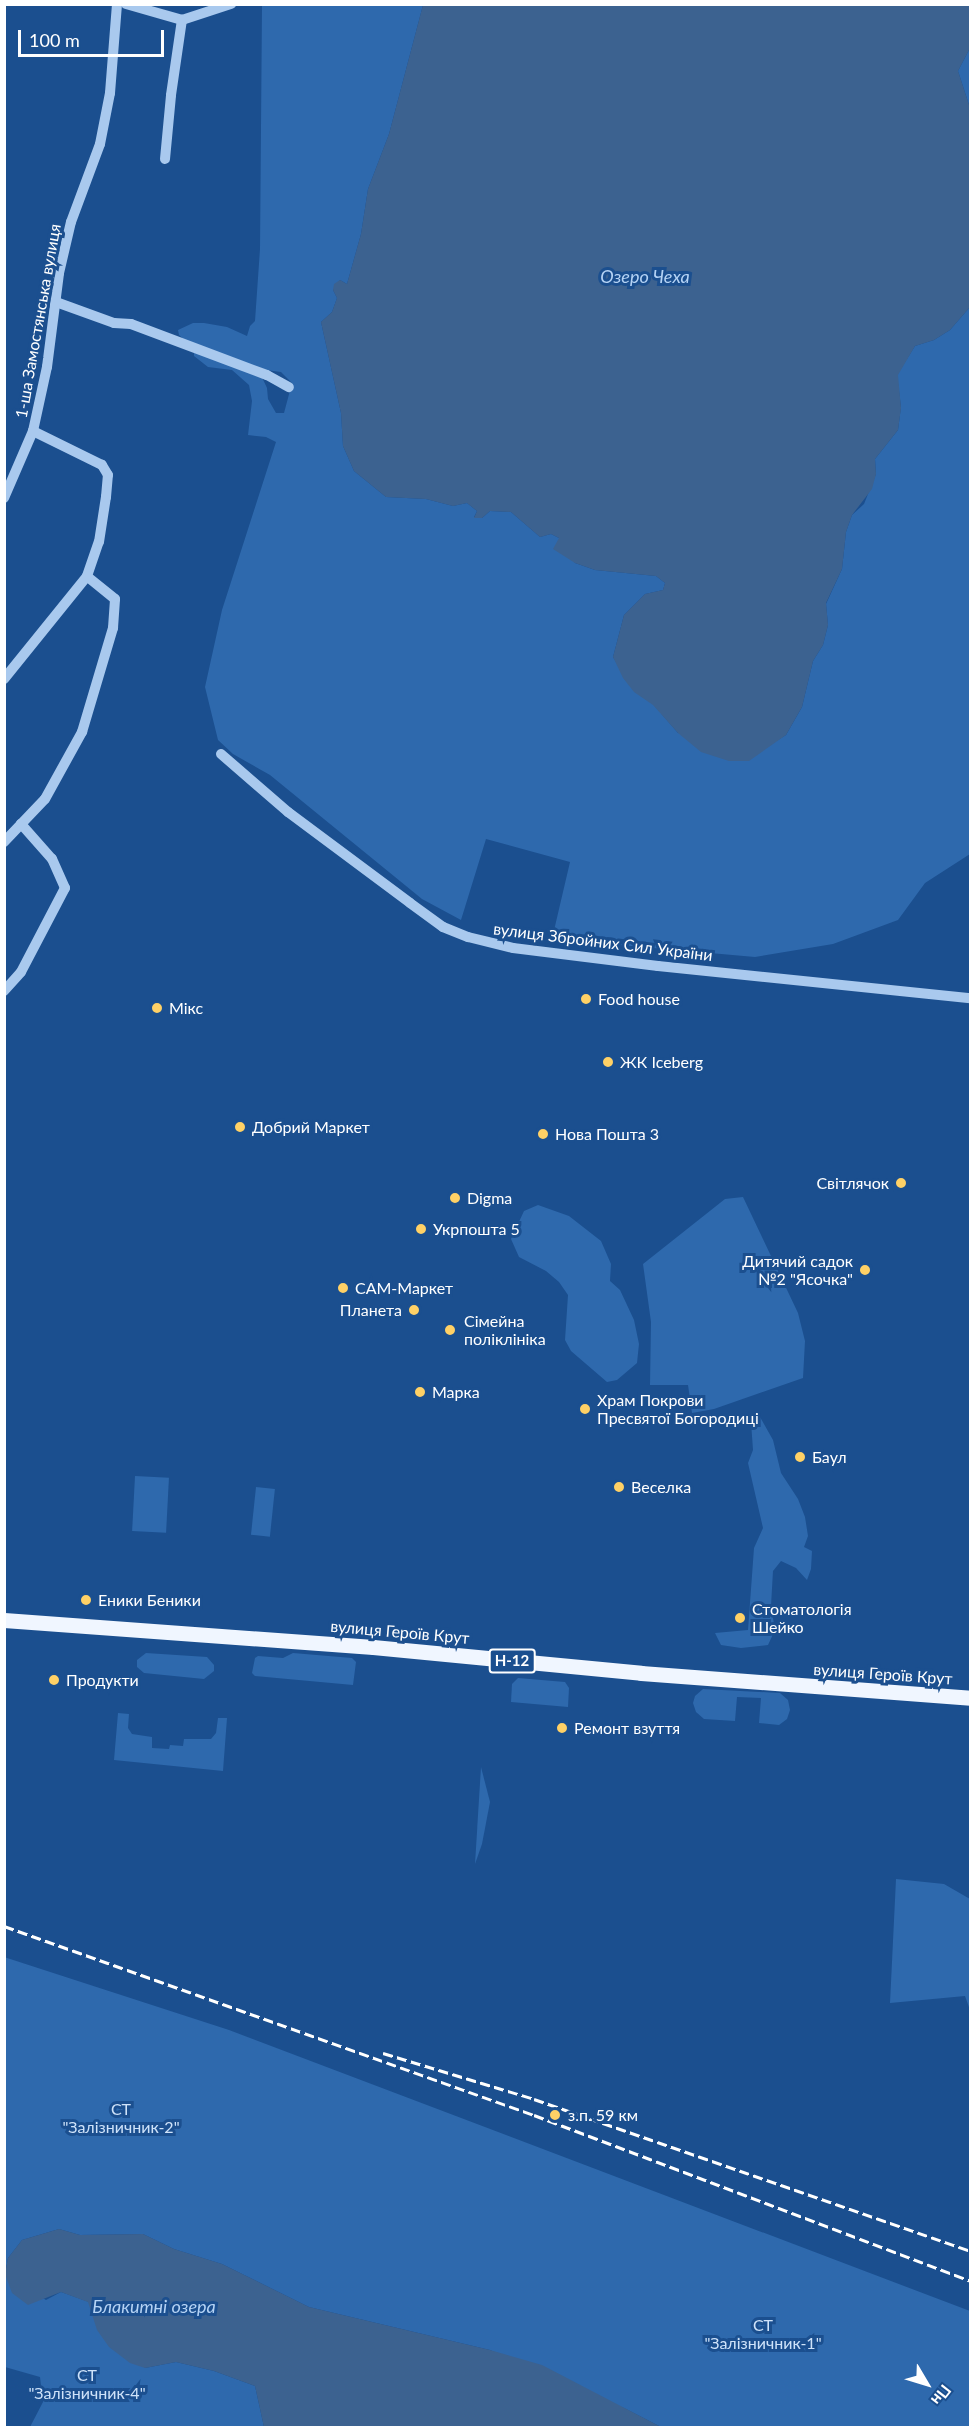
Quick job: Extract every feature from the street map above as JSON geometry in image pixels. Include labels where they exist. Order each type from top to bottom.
[{"type":"main road","name":"вулиця Героїв Крут","points":[[4,1620],[362,1646],[652,1674],[970,1698]]},
{"type":"street","name":"1-ша Замостянська вулиця","points":[[4,498],[33,431],[47,367],[59,273],[71,222],[100,144],[110,93],[117,4]]},
{"type":"street","points":[[126,4],[182,20],[231,4]]},
{"type":"street","points":[[165,159],[171,95],[182,20]]},
{"type":"street","points":[[56,302],[114,323],[141,327],[267,375],[289,387]]},
{"type":"street","points":[[4,679],[87,576],[99,542],[108,476],[96,460],[33,431]]},
{"type":"street","points":[[4,842],[45,799],[82,732],[113,628],[115,599],[87,576]]},
{"type":"street","name":"вулиця Збройних Сил України","points":[[221,754],[288,812],[410,903],[443,927],[468,937],[513,948],[658,966],[970,998]]},
{"type":"street","points":[[4,991],[21,972],[65,888],[52,859],[21,824]]},
{"type":"green space","points":[[262,5],[423,5],[389,134],[368,189],[361,234],[347,284],[340,280],[333,290],[337,298],[332,312],[321,322],[341,413],[343,446],[354,471],[386,497],[426,499],[453,506],[467,503],[477,511],[474,517],[482,518],[490,511],[511,512],[540,537],[551,534],[559,538],[575,563],[595,570],[656,576],[665,583],[663,590],[645,594],[624,615],[613,657],[634,691],[653,704],[678,733],[768,746],[786,735],[802,707],[813,661],[823,645],[828,625],[826,604],[842,569],[846,532],[852,515],[864,504],[876,474],[875,459],[898,430],[901,407],[897,375],[915,346],[934,340],[950,330],[970,307],[970,854],[925,883],[898,920],[833,944],[755,957],[552,939],[570,862],[486,839],[461,920],[422,899],[270,775],[233,754],[218,740],[205,687],[222,610],[276,442],[266,437],[248,435],[252,401],[249,385],[232,370],[208,367],[194,356],[194,349],[179,335],[178,330],[193,323],[204,323],[227,327],[247,336],[250,326],[255,321],[260,249]],"holes":[[[266,370],[281,372],[292,383],[284,413],[276,413],[268,399],[267,388],[260,373]]]},
{"type":"green space","points":[[970,48],[970,108],[958,71]]},
{"type":"green space","points":[[743,1197],[798,1313],[805,1341],[803,1378],[714,1409],[692,1413],[688,1385],[650,1385],[651,1322],[643,1264],[725,1199]]},
{"type":"green space","points":[[538,1205],[569,1216],[601,1241],[611,1264],[610,1281],[620,1290],[634,1320],[639,1344],[637,1363],[617,1380],[607,1382],[571,1351],[565,1340],[568,1295],[559,1282],[546,1271],[519,1257],[511,1239],[524,1211]]},
{"type":"green space","points":[[760,1417],[773,1440],[781,1473],[798,1499],[805,1517],[808,1536],[804,1547],[812,1551],[811,1569],[807,1580],[796,1568],[781,1561],[773,1571],[771,1606],[775,1630],[768,1645],[741,1648],[721,1645],[715,1633],[748,1630],[754,1548],[763,1528],[748,1463],[753,1450],[751,1422]]},
{"type":"green space","points":[[135,1476],[169,1478],[166,1533],[132,1531]]},
{"type":"green space","points":[[256,1487],[275,1489],[270,1537],[251,1535]]},
{"type":"green space","points":[[146,1653],[207,1657],[214,1665],[214,1671],[204,1679],[144,1673],[137,1667],[137,1660]]},
{"type":"green space","points":[[293,1653],[352,1658],[356,1662],[353,1685],[255,1676],[252,1673],[255,1658],[258,1656],[283,1658]]},
{"type":"green space","points":[[518,1678],[565,1682],[569,1688],[568,1707],[511,1702],[512,1684]]},
{"type":"green space","points":[[703,1689],[780,1693],[788,1700],[790,1710],[787,1719],[779,1725],[759,1723],[761,1698],[737,1697],[735,1721],[704,1719],[696,1712],[693,1703],[695,1696]]},
{"type":"green space","points":[[118,1713],[129,1714],[128,1728],[132,1734],[152,1737],[152,1748],[169,1749],[170,1745],[183,1746],[184,1739],[211,1739],[216,1733],[218,1718],[227,1718],[223,1771],[114,1760]]},
{"type":"green space","points":[[481,1767],[490,1802],[482,1844],[475,1864]]},
{"type":"green space","points":[[896,1879],[944,1884],[970,1899],[970,2010],[965,1996],[890,2003]]},
{"type":"green space","name":"СТ \"Залізничник-2\"","points":[[4,1957],[229,2030],[970,2311],[970,2427],[661,2427],[626,2409],[490,2350],[309,2307],[222,2264],[174,2249],[143,2234],[80,2235],[59,2229],[22,2240],[8,2258],[5,2275],[46,2300],[61,2292],[89,2302],[93,2315],[145,2368],[176,2362],[214,2371],[255,2386],[264,2427],[30,2427],[43,2402],[40,2377],[5,2367]]},
{"type":"water","name":"Озеро Чеха","points":[[423,5],[970,5],[970,48],[958,71],[970,108],[970,307],[950,330],[934,340],[915,346],[898,375],[901,408],[898,430],[875,459],[876,474],[872,489],[852,515],[846,532],[842,569],[826,603],[828,625],[823,645],[813,661],[802,707],[786,735],[749,761],[729,761],[701,752],[678,733],[653,705],[634,692],[623,678],[613,657],[624,615],[645,594],[663,590],[665,583],[656,576],[595,570],[575,563],[553,549],[559,538],[551,534],[540,537],[511,512],[490,511],[482,518],[474,518],[477,511],[467,503],[453,506],[426,499],[386,497],[354,471],[343,446],[341,413],[321,322],[332,312],[337,298],[333,290],[334,284],[340,280],[347,284],[361,234],[368,189],[389,134]]},
{"type":"water","name":"Блакитні озера","points":[[59,2229],[80,2235],[143,2234],[174,2249],[222,2264],[309,2307],[490,2350],[542,2365],[661,2427],[264,2427],[255,2386],[214,2371],[176,2362],[145,2368],[130,2363],[109,2347],[97,2330],[88,2302],[61,2292],[28,2305],[12,2293],[5,2274],[8,2258],[22,2240]]},
{"type":"railway","points":[[4,1926],[534,2115],[970,2281]]},
{"type":"railway","points":[[383,2053],[534,2099],[970,2251]]},
{"type":"place","name":"Food house","points":[[586,999]]},
{"type":"place","name":"Мікс","points":[[157,1008]]},
{"type":"place","name":"ЖК Iceberg","points":[[608,1062]]},
{"type":"place","name":"Добрий Маркет","points":[[240,1127]]},
{"type":"place","name":"Нова Пошта 3","points":[[543,1134]]},
{"type":"place","name":"Світлячок","points":[[901,1183]]},
{"type":"place","name":"Digma","points":[[455,1198]]},
{"type":"place","name":"Укрпошта 5","points":[[421,1229]]},
{"type":"place","name":"Дитячий садок №2 \"Ясочка\"","points":[[865,1270]]},
{"type":"place","name":"САМ-Маркет","points":[[343,1288]]},
{"type":"place","name":"Планета","points":[[414,1310]]},
{"type":"place","name":"Сімейна поліклініка","points":[[450,1330]]},
{"type":"place","name":"Марка","points":[[420,1392]]},
{"type":"place","name":"Храм Покрови Пресвятої Богородиці","points":[[585,1409]]},
{"type":"place","name":"Баул","points":[[800,1457]]},
{"type":"place","name":"Веселка","points":[[619,1487]]},
{"type":"place","name":"Еники Беники","points":[[86,1600]]},
{"type":"place","name":"Стоматологія Шейко","points":[[740,1618]]},
{"type":"place","name":"Продукти","points":[[54,1680]]},
{"type":"place","name":"Ремонт взуття","points":[[562,1728]]},
{"type":"place","name":"з.п. 59 км","points":[[555,2115]]},
{"type":"park label","name":"СТ \"Залізничник-1\"","points":[[763,2334]]},
{"type":"park label","name":"СТ \"Залізничник-4\"","points":[[87,2384]]}]
